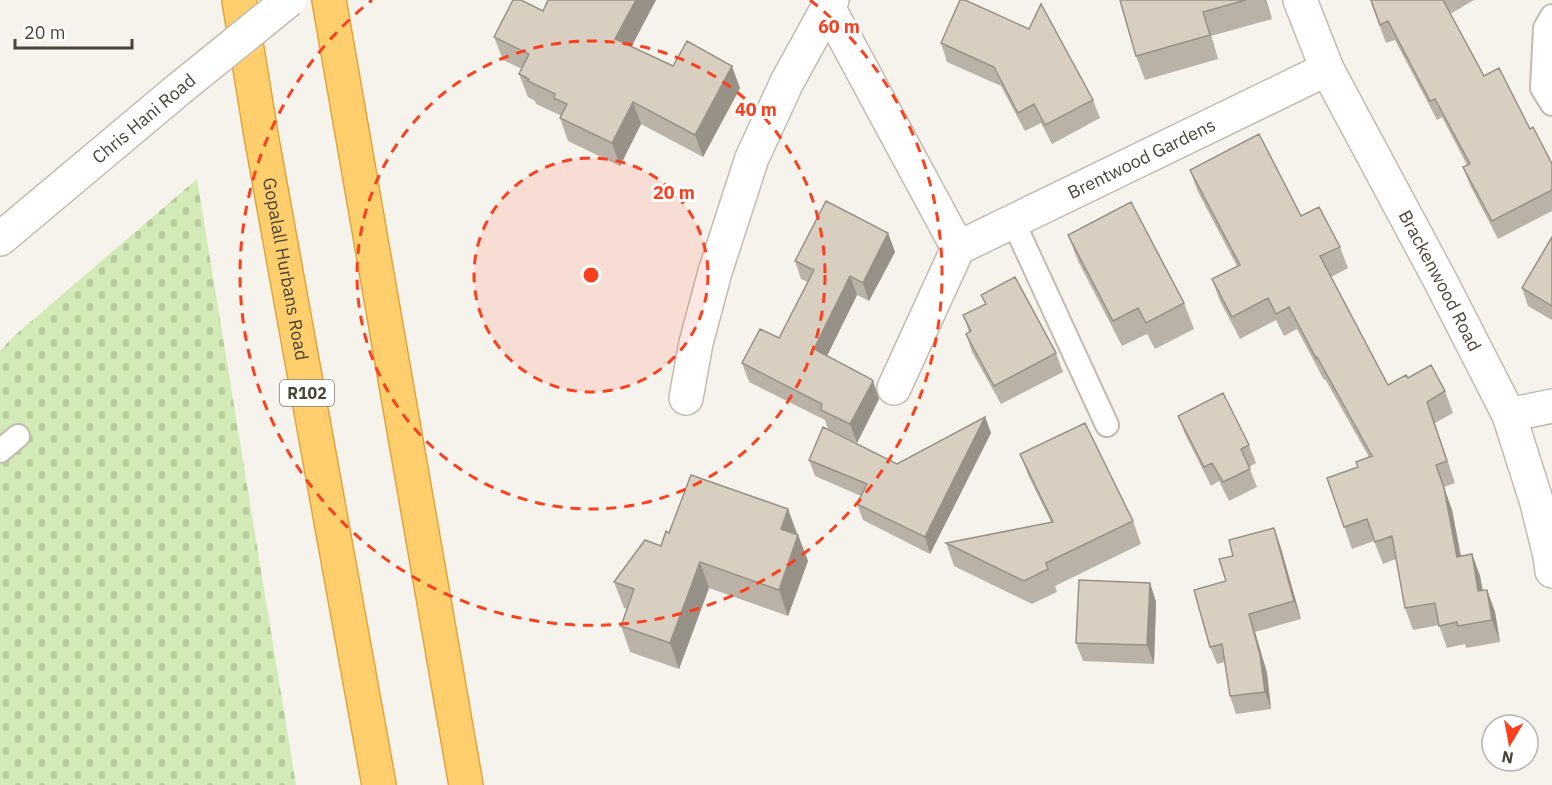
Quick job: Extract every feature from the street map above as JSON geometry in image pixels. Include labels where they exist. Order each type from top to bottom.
[{"type":"highway","name":"Gopalall Hurbans Road","points":[[239,0],[261,135],[379,785]]},
{"type":"highway","points":[[329,0],[466,785]]},
{"type":"street","name":"Chris Hani Road","points":[[0,239],[289,0]]},
{"type":"street","name":"Brackenwood Road","points":[[1300,0],[1327,69],[1509,415],[1537,503],[1552,571]]},
{"type":"street","points":[[830,4],[958,248],[894,388]]},
{"type":"street","points":[[686,398],[698,333],[752,158],[788,82],[830,4]]},
{"type":"street","name":"Brentwood Gardens","points":[[958,248],[1327,69]]},
{"type":"street","points":[[1509,415],[1552,406]]},
{"type":"lane","points":[[1552,16],[1545,28],[1542,88],[1552,104]]},
{"type":"lane","points":[[1013,221],[1107,425]]},
{"type":"lane","points":[[0,451],[18,436]]},
{"type":"green space","points":[[197,179],[296,785],[0,785],[0,351],[14,336]]},
{"type":"building","points":[[513,0],[521,0],[543,11],[548,0],[636,0],[615,39],[673,66],[687,41],[732,66],[695,135],[633,102],[612,143],[560,118],[567,104],[554,98],[555,94],[519,74],[529,54],[494,37]]},
{"type":"building","points":[[960,0],[965,0],[1029,29],[1041,4],[1093,100],[1045,125],[1034,104],[1018,113],[994,67],[941,43]]},
{"type":"building","points":[[1120,0],[1246,0],[1203,12],[1210,35],[1136,56]]},
{"type":"building","points":[[1371,0],[1443,0],[1484,76],[1499,68],[1530,129],[1533,127],[1552,164],[1552,190],[1492,221],[1463,167],[1470,164],[1435,99],[1430,101],[1388,21],[1380,25]]},
{"type":"building","points":[[1259,134],[1301,216],[1319,207],[1340,247],[1320,256],[1388,385],[1406,375],[1408,378],[1431,365],[1445,391],[1427,402],[1447,461],[1436,465],[1444,488],[1457,557],[1472,554],[1478,591],[1487,590],[1492,620],[1458,626],[1457,622],[1439,626],[1435,603],[1405,608],[1392,536],[1375,542],[1367,519],[1344,527],[1327,478],[1358,467],[1356,462],[1372,456],[1289,307],[1276,314],[1268,298],[1232,317],[1212,279],[1240,265],[1190,170]]},
{"type":"building","points":[[826,201],[888,233],[863,283],[850,276],[814,349],[873,381],[850,424],[821,410],[822,404],[742,363],[760,329],[779,338],[814,270],[795,261]]},
{"type":"building","points":[[1131,202],[1184,303],[1146,323],[1138,308],[1113,321],[1068,235]]},
{"type":"building","points":[[1552,237],[1552,306],[1522,288]]},
{"type":"building","points":[[1015,277],[1056,353],[994,386],[966,334],[971,331],[963,315],[986,304],[981,295]]},
{"type":"building","points":[[1223,393],[1249,445],[1241,449],[1250,469],[1223,482],[1212,463],[1204,467],[1178,416]]},
{"type":"building","points":[[985,417],[925,537],[857,504],[867,484],[809,460],[823,427],[897,464]]},
{"type":"building","points":[[1085,423],[1133,521],[1046,563],[1048,569],[1024,581],[946,543],[1053,522],[1020,454]]},
{"type":"building","points":[[691,475],[788,509],[781,529],[798,535],[779,590],[700,562],[670,643],[621,626],[634,589],[614,582],[645,540],[661,546],[666,531],[669,533]]},
{"type":"building","points":[[1274,528],[1294,601],[1249,614],[1260,655],[1265,692],[1230,696],[1222,644],[1210,647],[1194,590],[1226,581],[1219,559],[1233,556],[1229,540]]},
{"type":"building","points":[[1079,580],[1150,583],[1147,645],[1076,643]]}]
